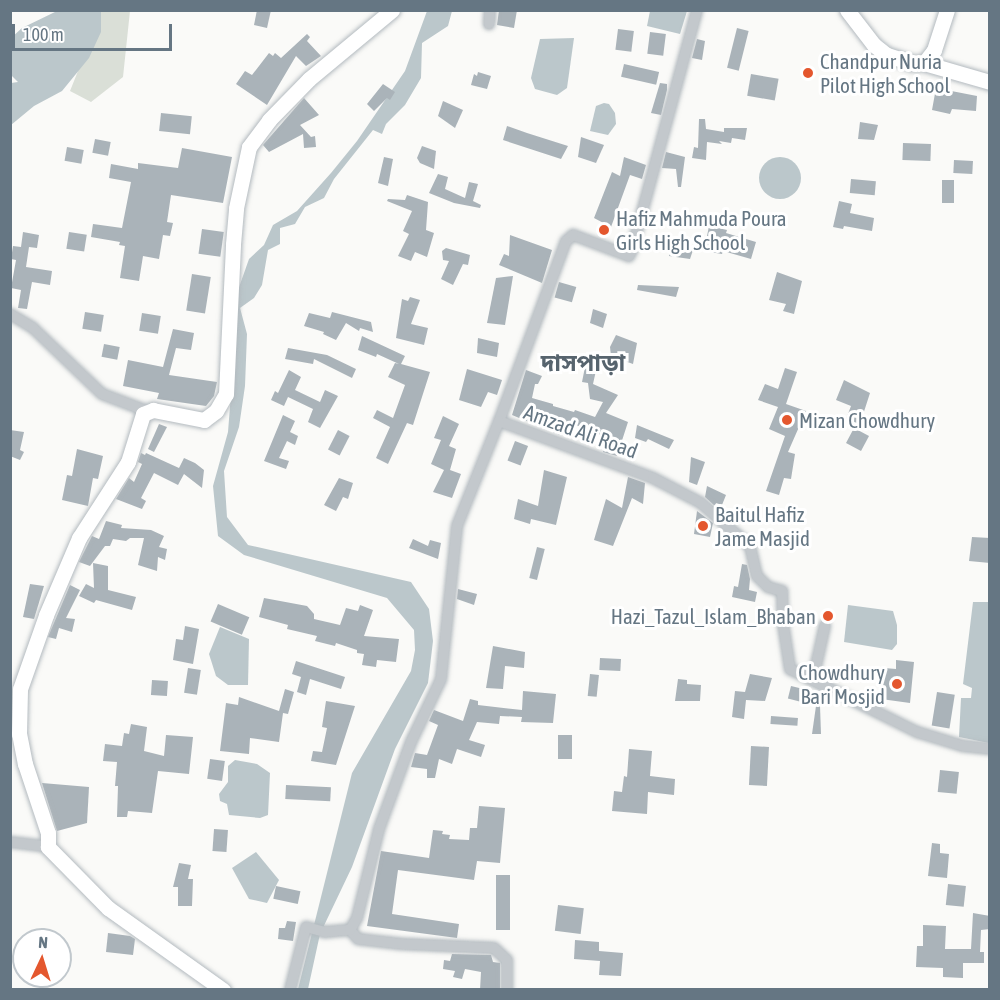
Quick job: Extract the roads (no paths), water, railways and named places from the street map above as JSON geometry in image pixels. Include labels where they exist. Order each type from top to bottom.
[{"type":"main road","points":[[223,990],[108,908],[77,880],[48,847],[48,833],[25,764],[19,734],[20,689],[46,615],[79,538],[128,462],[141,417],[147,411],[153,410],[204,420],[216,411],[226,394],[236,208],[249,147],[269,120],[309,80],[392,10]]},
{"type":"main road","points":[[847,10],[874,45],[887,56],[900,61],[924,63],[990,82]]},
{"type":"main road","points":[[924,63],[934,50],[947,10]]},
{"type":"street","points":[[489,24],[490,10]]},
{"type":"street","name":"Amzad Ali Road","points":[[697,10],[632,250],[629,256],[573,235],[566,241],[499,421],[653,478],[701,503],[750,546],[757,576],[768,587],[783,591],[783,622],[790,669],[917,732],[963,746],[990,749]]},
{"type":"street","points":[[10,314],[33,328],[102,393],[147,411]]},
{"type":"street","points":[[350,930],[357,918],[379,829],[411,742],[441,679],[457,526],[499,421]]},
{"type":"street","points":[[813,679],[825,625]]},
{"type":"street","points":[[10,842],[48,847]]},
{"type":"street","points":[[290,990],[306,927],[325,932],[350,930]]},
{"type":"street","points":[[350,930],[358,939],[402,944],[471,945],[494,948],[507,960],[507,990]]},
{"type":"place","name":"Chandpur Nuria Pilot High School","points":[[808,73]]},
{"type":"place","name":"Hafiz Mahmuda Poura Girls High School","points":[[604,230]]},
{"type":"place","name":"Mizan Chowdhury","points":[[787,420]]},
{"type":"place","name":"Baitul Hafiz Jame Masjid","points":[[703,526]]},
{"type":"place","name":"Hazi_Tazul_Islam_Bhaban","points":[[828,616]]},
{"type":"place","name":"Chowdhury Bari Mosjid","points":[[897,684]]},
{"type":"district","name":"দাসপাড়া","points":[[583,363]]}]
